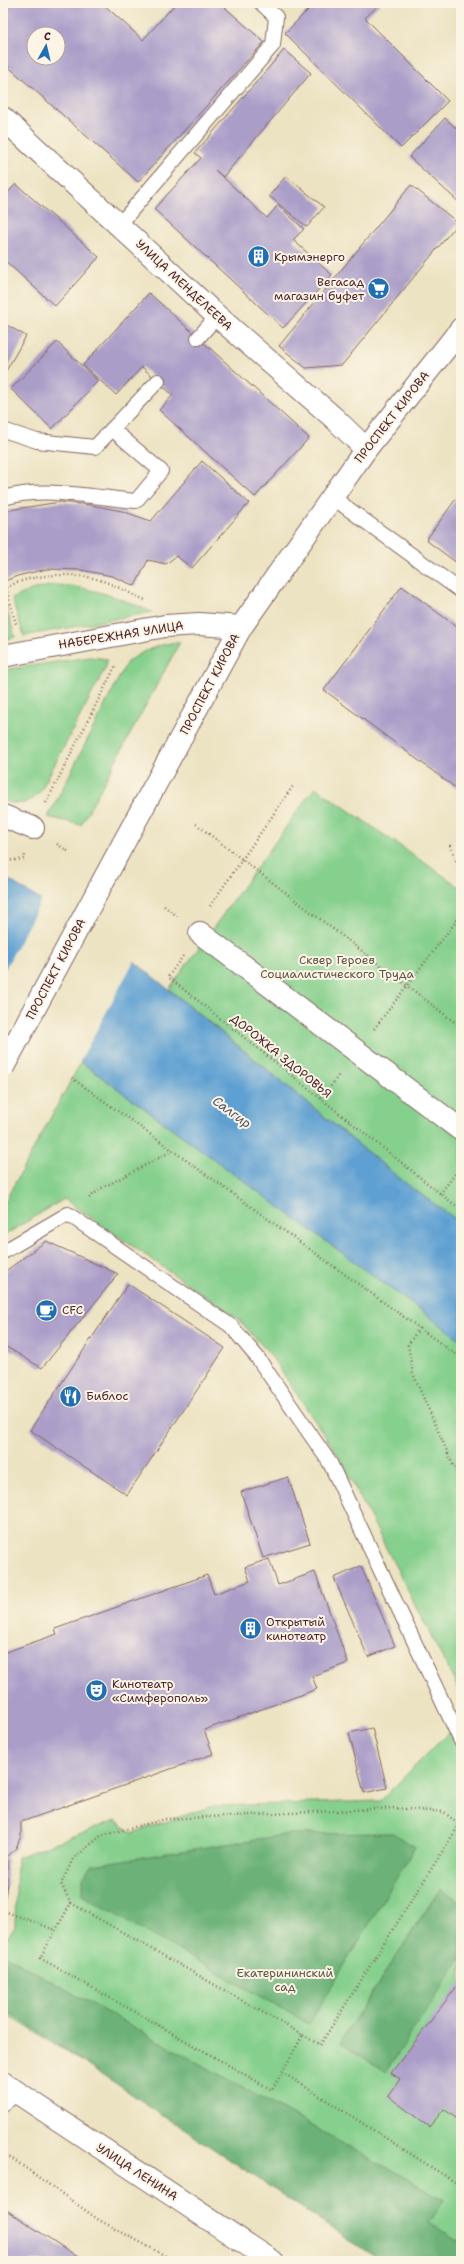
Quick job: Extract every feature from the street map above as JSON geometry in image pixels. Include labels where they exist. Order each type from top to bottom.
[{"type":"main road","name":"УЛИЦА МЕНДЕЛЕЕВА","points":[[3,118],[217,316],[334,418],[366,449]]},
{"type":"main road","name":"ПРОСПЕКТ КИРОВА","points":[[3,1067],[241,627],[366,449],[461,329]]},
{"type":"main road","name":"НАБЕРЕЖНАЯ УЛИЦА","points":[[3,656],[165,626],[198,624],[241,627]]},
{"type":"main road","points":[[3,816],[33,828]]},
{"type":"main road","points":[[200,933],[461,1130]]},
{"type":"main road","name":"УЛИЦА ЛЕНИНА","points":[[8,2093],[272,2261]]},
{"type":"lane","points":[[119,225],[273,45],[276,17],[260,3]]},
{"type":"lane","points":[[198,338],[217,316]]},
{"type":"lane","points":[[3,430],[38,441],[95,447],[158,381]]},
{"type":"lane","points":[[3,498],[22,493],[62,494],[136,500],[161,472],[112,429]]},
{"type":"lane","points":[[332,497],[461,591]]},
{"type":"lane","points":[[3,1252],[68,1214],[231,1326],[258,1357],[330,1462],[461,1741]]},
{"type":"path","points":[[24,652],[4,589],[39,576],[71,575],[101,580],[154,604],[165,626]]},
{"type":"path","points":[[33,828],[133,632]]},
{"type":"path","points":[[164,906],[200,933],[209,908],[293,786]]},
{"type":"path","points":[[196,824],[241,860],[461,1027]]},
{"type":"path","points":[[450,846],[461,874]]},
{"type":"path","points":[[320,1099],[461,915]]},
{"type":"path","name":"ДОРОЖКА ЗДОРОВЬЯ","points":[[200,933],[168,977],[461,1210]]},
{"type":"path","points":[[72,1078],[461,1358]]},
{"type":"path","points":[[100,1189],[174,1150]]},
{"type":"path","points":[[440,1194],[461,1166]]},
{"type":"path","points":[[419,1328],[408,1346],[413,1374],[461,1483]]},
{"type":"path","points":[[396,1808],[444,1812],[460,1823],[320,2046],[303,2034],[71,1903],[61,1884],[73,1859],[102,1835],[166,1819],[396,1808]]},
{"type":"path","points":[[71,1903],[40,1958],[272,2090],[303,2034]]},
{"type":"path","points":[[4,1911],[56,1930]]},
{"type":"path","points":[[282,2072],[461,2186]]},
{"type":"path","points":[[3,2152],[99,2220],[175,2261]]},
{"type":"green space","points":[[54,585],[92,590],[152,612],[24,636],[12,599],[31,590]]},
{"type":"green space","points":[[5,603],[15,637],[3,640],[3,605]]},
{"type":"green space","points":[[180,642],[81,825],[48,817],[127,662],[152,648]]},
{"type":"green space","points":[[90,657],[107,659],[106,667],[40,792],[27,802],[19,804],[3,800],[3,670]]},
{"type":"green space","name":"Сквер Героев Социалистического Труда","points":[[315,787],[461,888],[461,1223],[409,1186],[169,989]]},
{"type":"green space","points":[[81,1062],[461,1340],[461,1694],[340,1458],[269,1353],[237,1318],[64,1199],[3,1236],[3,1205]]},
{"type":"green space","name":"Екатерининский сад","points":[[461,1720],[461,2261],[284,2188],[3,2012],[3,1943],[15,1927],[17,1857],[116,1820],[131,1833],[213,1806],[380,1801]]},
{"type":"green space","points":[[393,1833],[415,1847],[309,2024],[83,1896],[83,1877],[92,1865],[290,1834]]},
{"type":"green space","points":[[440,1889],[461,1903],[461,1957],[386,2072],[340,2042]]},
{"type":"green space","points":[[4,1955],[445,2200],[429,2223],[461,2242],[461,2261],[381,2261],[3,2008]]},
{"type":"water","name":"Салгир","points":[[3,876],[135,962],[409,1186],[461,1223],[461,1340],[81,1062],[3,1028]]},
{"type":"pier","points":[[42,899],[135,959],[79,1063],[3,1030],[3,973]]},
{"type":"building","points":[[11,3],[102,3],[143,40],[176,3],[202,3],[205,6],[208,3],[220,3],[264,42],[138,182],[3,62],[3,11]]},
{"type":"building","points":[[315,3],[381,3],[365,18],[448,101],[401,148],[285,33]]},
{"type":"building","name":"Крымэнерго","points":[[284,50],[311,73],[223,177],[215,170],[267,218],[278,205],[304,229],[293,240],[332,275],[283,328],[154,209],[201,158],[195,153]]},
{"type":"building","points":[[445,118],[456,128],[461,122],[461,204],[409,157]]},
{"type":"building","points":[[286,176],[324,207],[307,227],[269,196]]},
{"type":"building","points":[[16,184],[99,257],[55,306],[3,259],[3,198]]},
{"type":"building","points":[[411,185],[458,223],[342,365],[306,368],[279,346]]},
{"type":"building","points":[[149,293],[309,438],[255,497],[159,410],[173,395],[142,367],[116,395],[83,365]]},
{"type":"building","points":[[3,323],[26,336],[3,376]]},
{"type":"building","points":[[57,342],[98,381],[52,429],[11,389]]},
{"type":"building","points":[[202,461],[249,503],[192,568],[176,556],[166,564],[148,560],[135,586],[112,576],[81,570],[47,569],[17,576],[3,582],[3,511],[60,502],[91,505],[122,511],[151,521]]},
{"type":"building","points":[[461,492],[461,566],[426,540]]},
{"type":"building","points":[[402,586],[461,630],[461,792],[324,690]]},
{"type":"building","name":"CFC","points":[[46,1241],[118,1274],[42,1368],[3,1345],[3,1273]]},
{"type":"building","points":[[128,1284],[225,1348],[127,1495],[30,1430]]},
{"type":"building","points":[[288,1477],[310,1543],[263,1558],[241,1492]]},
{"type":"building","name":"Кинотеатр «Симферополь»","points":[[269,1559],[278,1585],[315,1572],[348,1663],[312,1676],[317,1689],[204,1730],[213,1754],[21,1822],[21,1836],[16,1848],[7,1857],[7,1883],[3,1913],[3,1653],[57,1634],[55,1629],[207,1575],[214,1594],[250,1581],[245,1567]]},
{"type":"building","points":[[361,1566],[395,1646],[368,1657],[334,1578]]},
{"type":"building","points":[[372,1728],[387,1788],[364,1793],[349,1733]]},
{"type":"building","points":[[461,1981],[461,2122],[444,2109],[429,2127],[388,2096],[400,2079],[391,2073]]},
{"type":"building","points":[[3,2208],[84,2261],[3,2261]]},
{"type":"place","name":"Крымэнерго","points":[[259,257]]},
{"type":"place","name":"Вегасад магазин буфет","points":[[379,289]]},
{"type":"place","name":"CFC","points":[[46,1310]]},
{"type":"place","name":"Библос","points":[[71,1396]]},
{"type":"place","name":"Открытый кинотеатр","points":[[251,1629]]},
{"type":"place","name":"Кинотеатр «Симферополь»","points":[[97,1691]]}]
